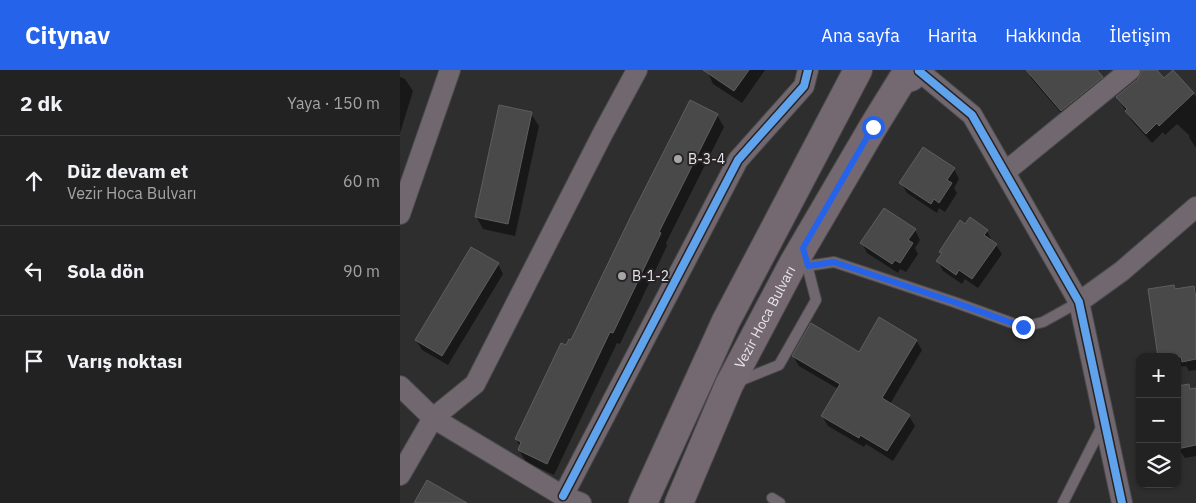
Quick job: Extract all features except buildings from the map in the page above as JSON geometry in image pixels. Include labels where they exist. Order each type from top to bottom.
[{"type":"main road","points":[[642,502],[726,321],[858,70]]},
{"type":"main road","points":[[875,70],[884,77],[893,80],[913,74]]},
{"type":"main road","name":"Vezir Hoca Bulvarı","points":[[679,503],[729,385],[805,257],[873,127],[913,74]]},
{"type":"street","points":[[400,214],[450,70]]},
{"type":"street","points":[[400,475],[433,418],[475,384],[637,70]]},
{"type":"street","points":[[400,386],[433,418],[571,501],[738,160],[804,86],[808,70]]},
{"type":"street","points":[[1005,172],[1130,70]]},
{"type":"street","points":[[913,74],[972,115],[1079,302],[1122,503]]},
{"type":"street","points":[[1079,302],[1122,271],[1196,207]]},
{"type":"lane","points":[[729,385],[779,365],[816,300],[805,257],[834,262],[1023,327],[1043,322],[1079,302]]},
{"type":"lane","points":[[1063,503],[1104,421]]},
{"type":"cycle path","points":[[563,496],[738,160],[804,86],[808,70]]},
{"type":"cycle path","points":[[919,71],[972,115],[1079,302],[1122,503]]},
{"type":"place","name":"B-3-4","points":[[678,159]]},
{"type":"place","name":"B-1-2","points":[[622,276]]},
{"type":"route","points":[[873,127],[803,248],[808,266],[834,262],[1023,327]]}]
